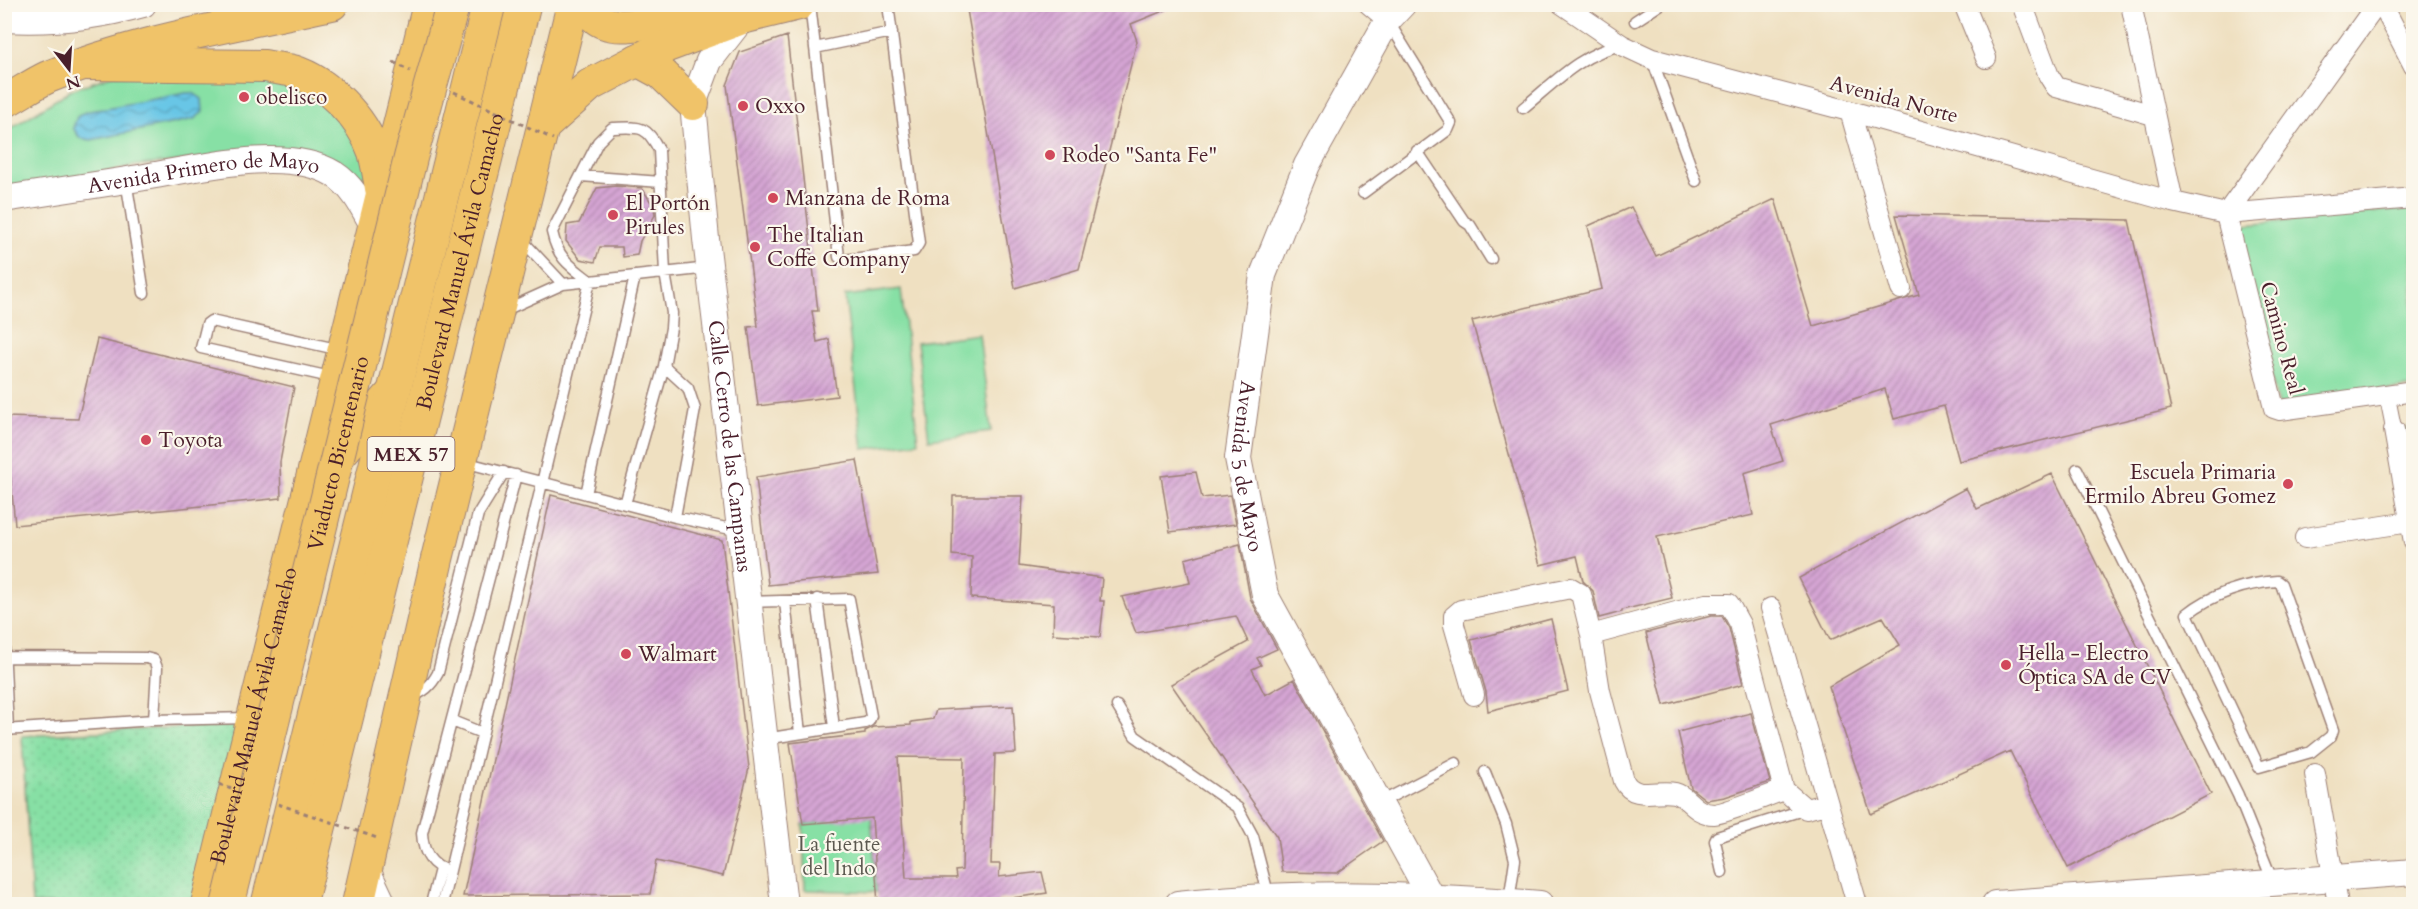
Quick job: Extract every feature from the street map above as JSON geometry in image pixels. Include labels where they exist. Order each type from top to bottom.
[{"type":"highway","name":"Viaducto Bicentenario","points":[[228,904],[411,156],[453,4]]},
{"type":"highway","name":"Boulevard Manuel Ávila Camacho","points":[[268,904],[489,4]]},
{"type":"highway","name":"Boulevard Manuel Ávila Camacho","points":[[300,904],[524,4]]},
{"type":"highway","points":[[310,488],[395,390]]},
{"type":"main road","points":[[4,102],[46,78],[83,64],[157,42],[332,4]]},
{"type":"main road","name":"Boulevard Manuel Ávila Camacho","points":[[207,904],[429,4]]},
{"type":"main road","points":[[358,904],[461,461],[517,236],[549,132],[573,4]]},
{"type":"main road","points":[[584,4],[590,13],[604,23],[624,26],[711,4]]},
{"type":"main road","points":[[549,132],[590,85],[637,60],[748,11],[799,4]]},
{"type":"main road","points":[[637,60],[661,74],[693,104]]},
{"type":"main road","points":[[83,64],[265,66],[294,72],[321,85],[345,106],[362,129],[373,151],[382,194]]},
{"type":"street","points":[[4,19],[71,20],[102,15],[143,4]]},
{"type":"street","name":"Avenida Norte","points":[[1562,4],[1622,45],[1652,60],[1850,111],[2173,202],[2226,213],[2414,198]]},
{"type":"street","points":[[1964,4],[1986,58]]},
{"type":"street","points":[[2022,4],[2049,76],[2056,87],[2153,115]]},
{"type":"street","points":[[2131,4],[2173,202]]},
{"type":"street","points":[[2226,213],[2379,4],[2414,66]]},
{"type":"street","name":"Avenida 5 de Mayo","points":[[1387,10],[1307,165],[1263,275],[1238,458],[1265,595],[1435,901]]},
{"type":"street","name":"Calle Cerro de las Campanas","points":[[748,11],[709,61],[693,104],[709,268],[784,904]]},
{"type":"street","points":[[1850,111],[1901,289]]},
{"type":"street","name":"Avenida Primero de Mayo","points":[[4,199],[206,166],[261,160],[303,162],[332,173],[345,182],[375,229]]},
{"type":"street","name":"Camino Real","points":[[2226,213],[2274,408],[2280,410],[2414,391]]},
{"type":"street","points":[[2387,395],[2414,542]]},
{"type":"street","points":[[2305,538],[2410,522]]},
{"type":"street","points":[[1474,694],[1454,625],[1454,616],[1461,610],[1570,588],[1581,594],[1591,635],[1600,691],[1624,781],[1630,790],[1642,794],[1674,792],[1681,795],[1693,807],[1715,814],[1784,790]]},
{"type":"street","points":[[1591,635],[1706,604],[1729,604],[1740,624],[1784,790],[1806,809],[1826,804]]},
{"type":"street","points":[[1771,608],[1826,804],[1857,904]]},
{"type":"street","points":[[2315,774],[2338,904]]},
{"type":"street","points":[[366,868],[383,904]]},
{"type":"street","points":[[1995,904],[2201,897],[2273,882],[2414,872]]},
{"type":"street","points":[[1178,904],[1269,897],[1435,901],[1469,899],[1540,904]]},
{"type":"lane","points":[[810,4],[839,257],[844,260],[914,251],[919,243],[888,4]]},
{"type":"lane","points":[[1635,21],[1661,4]]},
{"type":"lane","points":[[1363,192],[1448,130],[1451,123],[1387,10]]},
{"type":"lane","points":[[816,48],[892,32]]},
{"type":"lane","points":[[1523,108],[1580,60],[1605,48],[1622,45]]},
{"type":"lane","points":[[1652,60],[1696,181]]},
{"type":"lane","points":[[590,281],[566,262],[556,250],[552,232],[598,142],[612,128],[637,127],[651,134],[659,150],[665,273],[672,313],[664,366],[625,504]]},
{"type":"lane","points":[[1417,151],[1464,221],[1470,225],[1491,259]]},
{"type":"lane","points":[[580,176],[660,182]]},
{"type":"lane","points":[[126,180],[144,294]]},
{"type":"lane","points":[[517,236],[563,284]]},
{"type":"lane","points":[[498,314],[563,284],[709,268]]},
{"type":"lane","points":[[586,494],[635,276]]},
{"type":"lane","points":[[431,904],[445,870],[482,733],[590,281]]},
{"type":"lane","points":[[211,321],[341,365],[201,348],[207,324],[211,321]]},
{"type":"lane","points":[[664,366],[688,388],[695,409],[675,517]]},
{"type":"lane","points":[[461,461],[741,532]]},
{"type":"lane","points":[[2077,469],[2238,795],[2273,882]]},
{"type":"lane","points":[[405,699],[431,686],[438,673],[478,514],[504,472]]},
{"type":"lane","points":[[445,870],[429,860],[423,845],[422,833],[516,475]]},
{"type":"lane","points":[[2279,582],[2333,730],[2331,736],[2311,752],[2259,767],[2187,616],[2189,612],[2250,583],[2279,582]]},
{"type":"lane","points":[[817,599],[834,727]]},
{"type":"lane","points":[[749,602],[849,599],[871,716],[869,721],[765,739]]},
{"type":"lane","points":[[785,602],[800,733]]},
{"type":"lane","points":[[4,645],[6,730],[154,720],[253,718]]},
{"type":"lane","points":[[5,657],[146,658],[154,660],[157,668],[154,720]]},
{"type":"lane","points":[[1117,706],[1135,736],[1238,808],[1253,836],[1269,897]]},
{"type":"lane","points":[[452,721],[482,733]]},
{"type":"lane","points":[[2311,752],[2315,774]]},
{"type":"lane","points":[[1379,802],[1456,763]]},
{"type":"lane","points":[[1485,772],[1506,824],[1515,860],[1509,902]]},
{"type":"lane","points":[[1722,872],[1715,841],[1717,837],[1806,809]]},
{"type":"lane","points":[[442,904],[445,870]]},
{"type":"path","points":[[393,63],[414,73]]},
{"type":"path","points":[[446,88],[549,132]]},
{"type":"path","points":[[219,784],[240,792]]},
{"type":"path","points":[[273,802],[380,838]]},
{"type":"green space","points":[[116,74],[266,74],[318,94],[354,134],[375,180],[360,176],[343,164],[325,157],[279,151],[132,166],[84,177],[5,187],[5,132],[71,90]]},
{"type":"green space","points":[[2413,208],[2413,386],[2278,405],[2237,226]]},
{"type":"green space","points":[[901,289],[918,442],[863,449],[845,296]]},
{"type":"green space","points":[[979,334],[991,431],[929,439],[917,342]]},
{"type":"green space","points":[[2413,427],[2413,542],[2394,430]]},
{"type":"green space","points":[[246,724],[194,904],[32,904],[22,736]]},
{"type":"green space","name":"La fuente del Indo","points":[[871,816],[877,892],[805,890],[803,824]]},
{"type":"water","points":[[193,93],[202,99],[203,112],[194,119],[91,140],[80,138],[73,128],[77,117],[85,112]]},
{"type":"building","name":"Rodeo \"Santa Fe\"","points":[[978,4],[1178,5],[1131,24],[1137,41],[1079,269],[1015,288],[967,10]]},
{"type":"building","name":"Manzana de Roma","points":[[787,36],[818,311],[812,311],[817,342],[829,339],[837,396],[758,406],[748,327],[758,326],[727,85],[740,52]]},
{"type":"building","points":[[616,186],[642,188],[654,207],[655,215],[640,241],[637,255],[623,257],[622,247],[600,247],[595,262],[580,259],[566,241],[567,225],[579,223],[597,188]]},
{"type":"building","points":[[1775,199],[1813,326],[1919,295],[1896,215],[2129,220],[2171,409],[1959,461],[1944,406],[1894,419],[1885,389],[1771,425],[1783,461],[1744,473],[1753,515],[1657,537],[1672,598],[1599,618],[1593,591],[1583,581],[1577,556],[1540,565],[1472,321],[1602,289],[1588,226],[1631,207],[1656,256]]},
{"type":"building","name":"Toyota","points":[[97,339],[294,387],[280,462],[281,498],[15,525],[5,417],[78,419]]},
{"type":"building","points":[[857,460],[878,574],[768,585],[756,477]]},
{"type":"building","points":[[1196,472],[1202,498],[1230,495],[1236,524],[1170,532],[1161,476]]},
{"type":"building","name":"Hella - Electro Óptica SA de CV","points":[[2052,474],[2211,794],[2068,868],[2010,751],[1871,814],[1829,686],[1900,645],[1883,617],[1830,640],[1799,578],[1966,488],[1977,509]]},
{"type":"building","name":"Walmart","points":[[551,495],[722,540],[749,768],[723,876],[656,861],[650,894],[463,896]]},
{"type":"building","points":[[953,496],[1023,496],[1019,566],[1102,578],[1100,601],[1104,601],[1100,637],[1053,634],[1054,604],[971,598],[972,557],[952,555]]},
{"type":"building","points":[[1240,544],[1250,598],[1277,649],[1257,658],[1261,665],[1252,669],[1265,695],[1294,679],[1383,841],[1337,873],[1282,872],[1277,837],[1171,684],[1248,642],[1236,616],[1136,633],[1122,597],[1190,583],[1185,559]]},
{"type":"building","points":[[1711,616],[1722,616],[1729,628],[1743,684],[1664,705],[1646,633]]},
{"type":"building","points":[[1551,619],[1568,691],[1488,711],[1486,692],[1471,640]]},
{"type":"building","points":[[1013,706],[1016,753],[995,754],[991,864],[1000,864],[999,877],[1042,872],[1047,893],[998,900],[997,904],[878,904],[872,818],[803,824],[790,743],[865,734],[865,731],[873,727],[911,725],[911,722],[933,719],[936,710]],"holes":[[[898,757],[964,758],[962,870],[955,871],[956,878],[906,878]]]},
{"type":"building","points":[[1751,713],[1770,782],[1725,797],[1706,800],[1691,788],[1678,732]]},
{"type":"place","name":"obelisco","points":[[244,97]]},
{"type":"place","name":"Oxxo","points":[[743,106]]},
{"type":"place","name":"Rodeo \"Santa Fe\"","points":[[1050,155]]},
{"type":"place","name":"Manzana de Roma","points":[[773,198]]},
{"type":"place","name":"El Portón Pirules","points":[[613,215]]},
{"type":"place","name":"The Italian Coffe Company","points":[[755,247]]},
{"type":"place","name":"Toyota","points":[[146,440]]},
{"type":"place","name":"Escuela Primaria Ermilo Abreu Gomez","points":[[2288,484]]},
{"type":"place","name":"Walmart","points":[[626,654]]},
{"type":"place","name":"Hella - Electro Óptica SA de CV","points":[[2006,665]]}]
